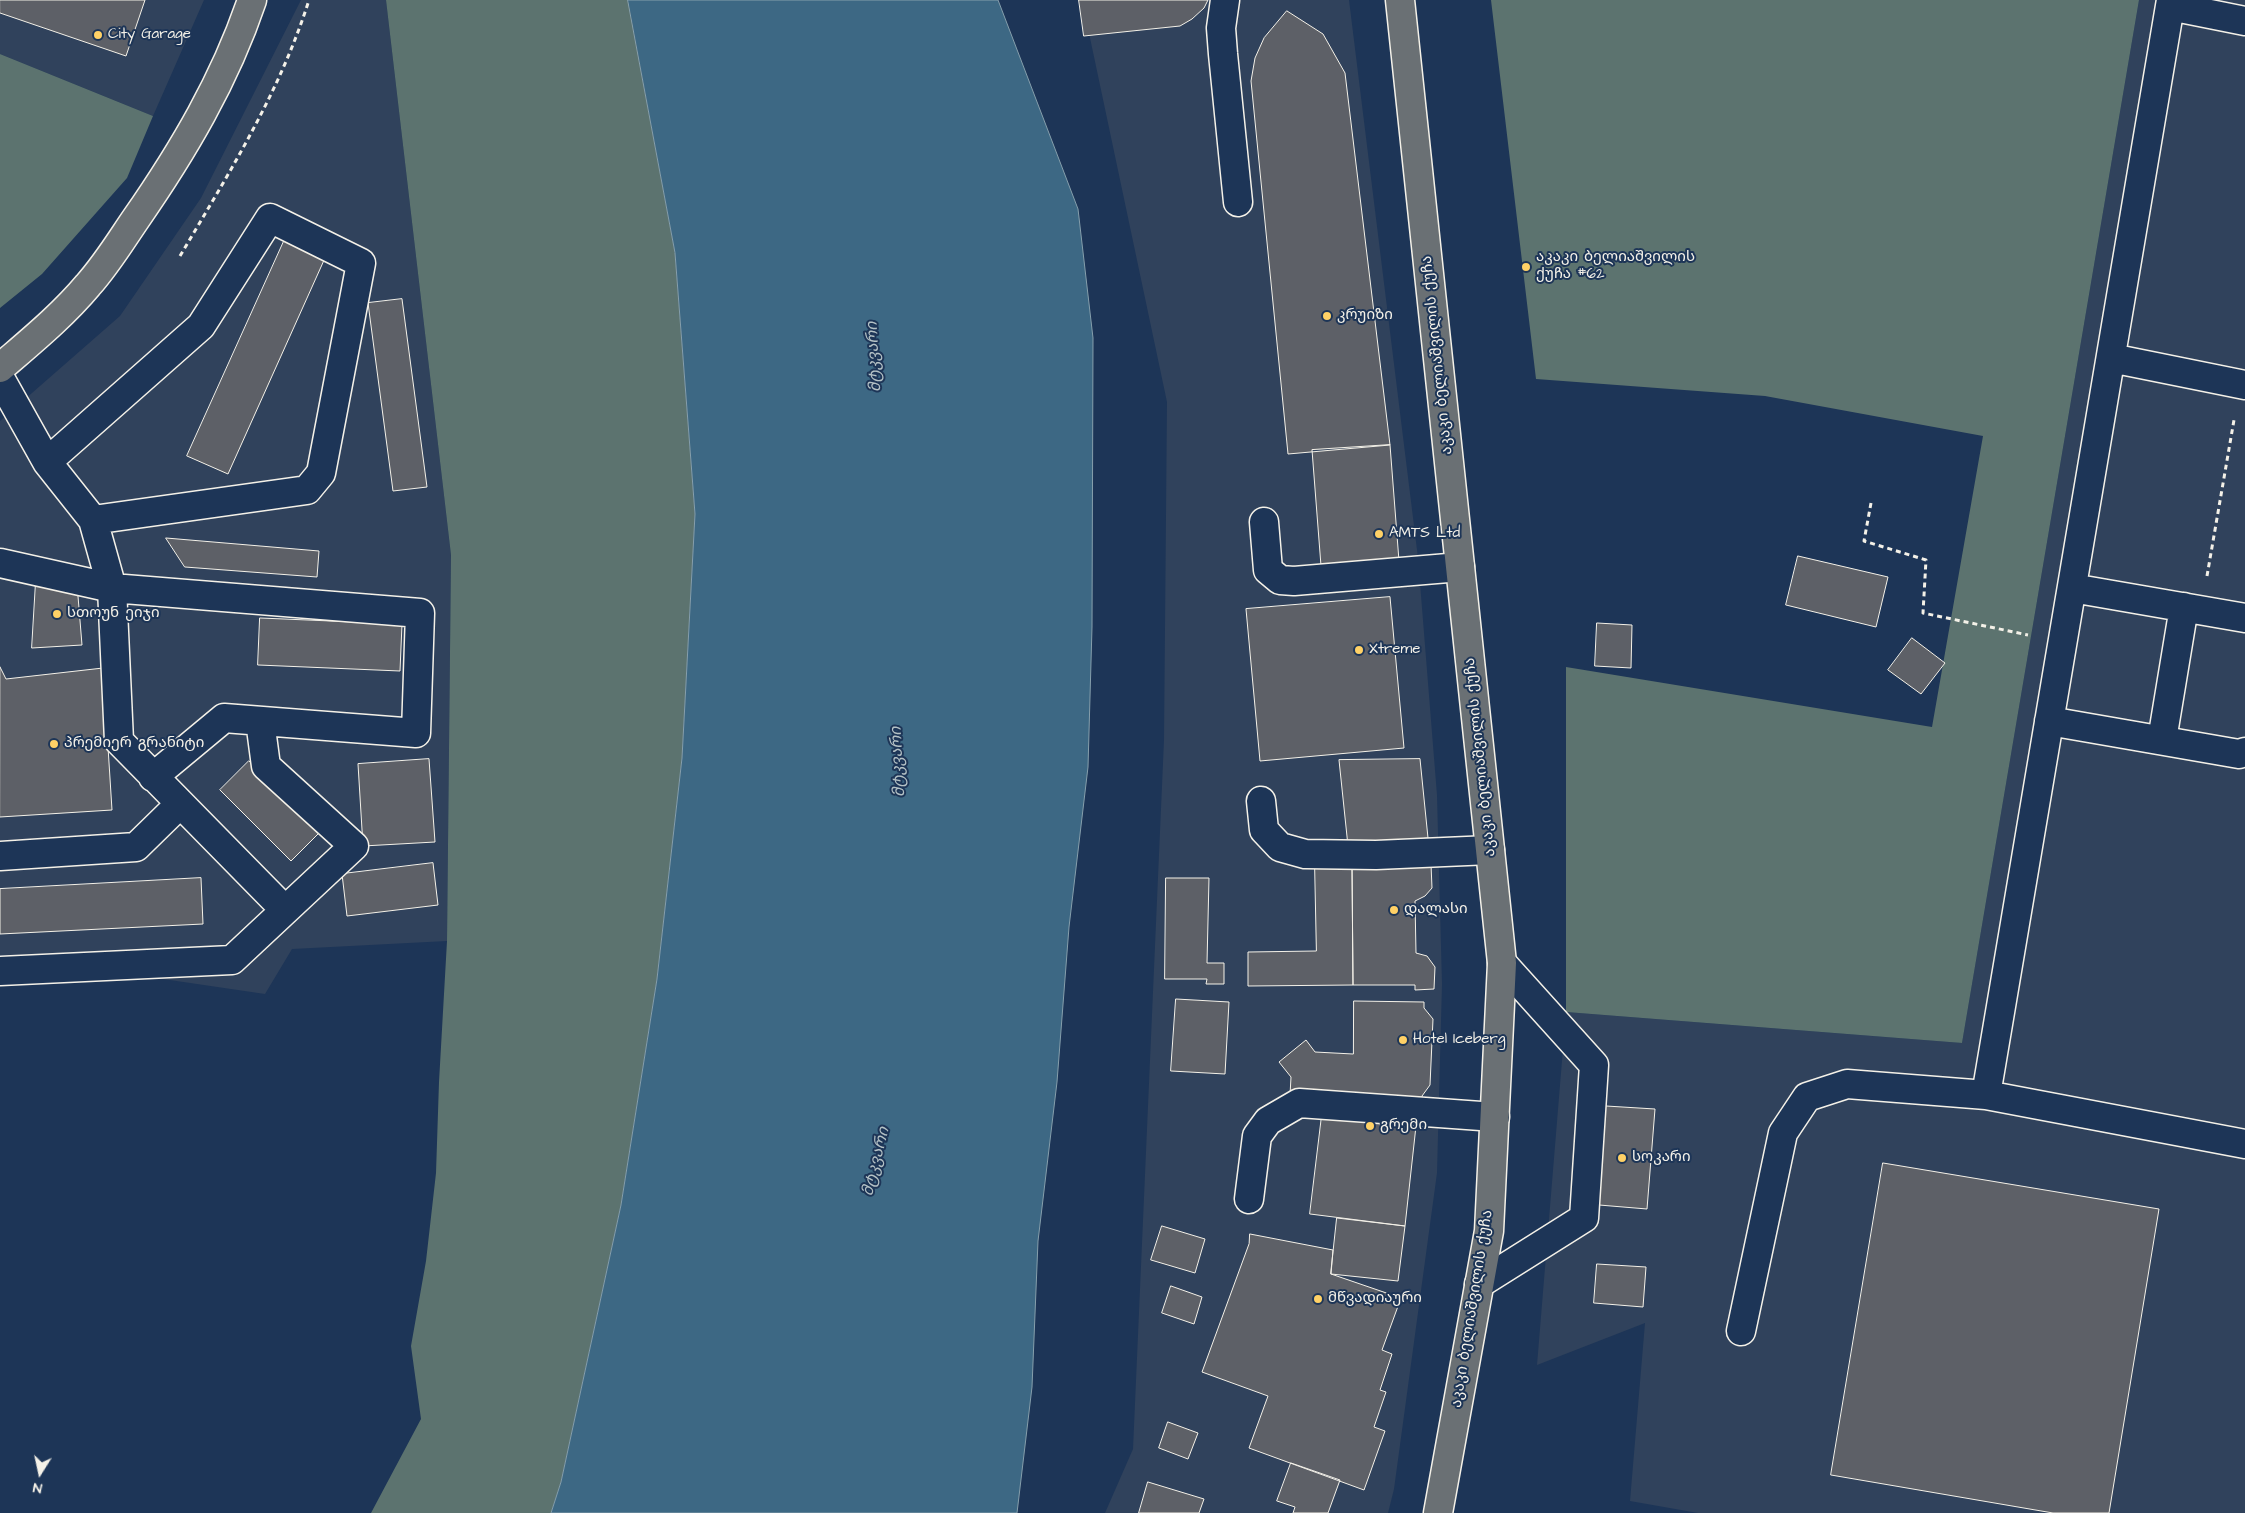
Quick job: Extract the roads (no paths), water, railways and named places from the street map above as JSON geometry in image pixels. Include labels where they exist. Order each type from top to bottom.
[{"type":"main road","points":[[0,368],[52,323],[89,285],[167,174],[207,105],[241,32],[252,0]]},
{"type":"main road","name":"აკაკი ბელიაშვილის ქუჩა","points":[[1400,0],[1502,963],[1489,1231],[1438,1513]]},
{"type":"lane","points":[[1226,0],[1221,28],[1238,202]]},
{"type":"lane","points":[[1986,1095],[2170,3],[2245,21]]},
{"type":"lane","points":[[47,462],[201,326],[270,218],[361,263],[321,473],[307,490],[93,520]]},
{"type":"lane","points":[[2110,358],[2242,384]]},
{"type":"lane","points":[[0,378],[47,462],[93,520],[112,588],[119,742],[285,910]]},
{"type":"lane","points":[[1264,522],[1268,570],[1280,580],[1294,581],[1460,567]]},
{"type":"lane","points":[[0,563],[112,588],[420,613],[416,733],[224,718],[153,777]]},
{"type":"lane","points":[[2072,588],[2245,618]]},
{"type":"lane","points":[[2162,740],[2193,608]]},
{"type":"lane","points":[[0,971],[232,960],[354,846],[266,766],[260,721]]},
{"type":"lane","points":[[2049,721],[2239,754],[2245,752]]},
{"type":"lane","points":[[1261,801],[1264,830],[1280,847],[1305,854],[1376,855],[1490,850]]},
{"type":"lane","points":[[0,856],[136,847],[180,804]]},
{"type":"lane","points":[[1479,1284],[1584,1218],[1585,1208],[1594,1065],[1502,963]]},
{"type":"lane","points":[[1741,1331],[1783,1133],[1807,1097],[1847,1084],[1986,1095],[2243,1146]]},
{"type":"lane","points":[[1249,1200],[1257,1136],[1268,1121],[1300,1103],[1495,1117]]},
{"type":"water","name":"მტკვარი","points":[[628,0],[998,0],[1078,209],[1093,338],[1092,627],[1088,767],[1069,927],[1057,1082],[1038,1241],[1032,1387],[1017,1513],[551,1513],[561,1482],[621,1205],[657,979],[682,758],[695,514],[675,253]]},
{"type":"place","name":"City Garage","points":[[98,35]]},
{"type":"place","name":"აკაკი ბელიაშვილის ქუჩა #62","points":[[1526,267]]},
{"type":"place","name":"კრუიზი","points":[[1327,316]]},
{"type":"place","name":"AMTS Ltd","points":[[1379,534]]},
{"type":"place","name":"სთოუნ ეიჯი","points":[[57,614]]},
{"type":"place","name":"Xtreme","points":[[1359,650]]},
{"type":"place","name":"პრემიერ გრანიტი","points":[[54,744]]},
{"type":"place","name":"დალასი","points":[[1394,910]]},
{"type":"place","name":"Hotel Iceberg","points":[[1403,1040]]},
{"type":"place","name":"გრემი","points":[[1370,1126]]},
{"type":"place","name":"სოკარი","points":[[1622,1158]]},
{"type":"place","name":"მწვადიაური","points":[[1318,1299]]}]
